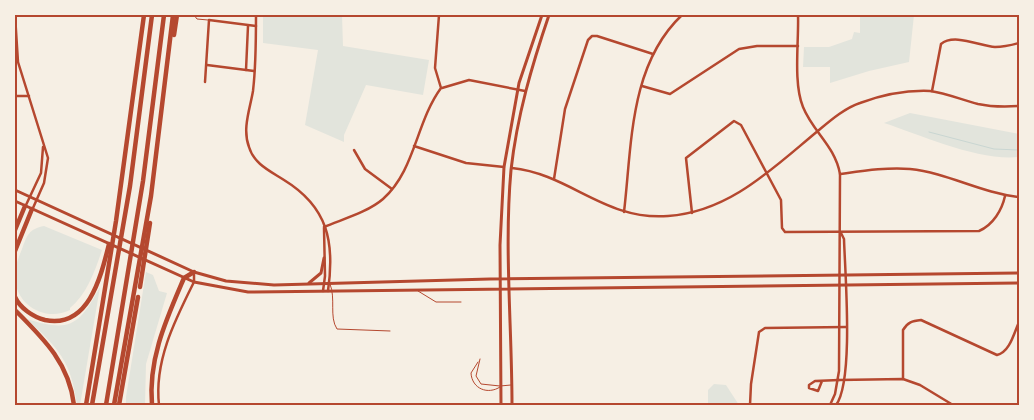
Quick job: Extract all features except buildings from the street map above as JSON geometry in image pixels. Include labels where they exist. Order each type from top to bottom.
[{"type":"highway","points":[[86,405],[116,221],[143,15]]},
{"type":"highway","points":[[92,405],[129,195],[152,15]]},
{"type":"highway","points":[[106,405],[125,294],[164,15]]},
{"type":"highway","points":[[119,405],[146,255],[151,196],[175,15]]},
{"type":"highway","points":[[114,405],[151,196]]},
{"type":"highway","points":[[15,230],[25,206]]},
{"type":"highway","points":[[15,251],[32,209]]},
{"type":"highway","points":[[15,297],[26,311],[41,319],[59,321],[75,314],[92,297],[101,274],[116,221]]},
{"type":"highway","points":[[152,405],[152,367],[156,351],[184,278],[194,272]]},
{"type":"highway","points":[[15,310],[60,359],[70,380],[74,405]]},
{"type":"main road","points":[[501,405],[500,279],[504,167],[518,90],[526,59],[542,15]]},
{"type":"main road","points":[[512,405],[509,209],[512,168],[525,91],[549,15]]},
{"type":"main road","points":[[15,190],[194,272],[226,281],[274,285],[323,282],[500,279],[1019,273]]},
{"type":"main road","points":[[15,201],[194,282],[248,292],[1019,283]]},
{"type":"main road","points":[[309,283],[321,273],[324,258]]},
{"type":"street","points":[[15,15],[18,62],[48,158],[48,170],[32,209]]},
{"type":"street","points":[[256,15],[254,71],[246,137],[249,148],[261,166],[306,194],[330,239],[330,291]]},
{"type":"street","points":[[439,15],[435,68],[441,88]]},
{"type":"street","points":[[624,212],[634,108],[653,54],[665,34],[682,15]]},
{"type":"street","points":[[798,15],[800,97],[808,116],[830,146],[840,174],[841,233],[844,239],[846,285],[846,380],[843,392],[836,405]]},
{"type":"street","points":[[204,82],[207,65],[205,60],[209,20],[256,26]]},
{"type":"street","points":[[246,70],[248,26]]},
{"type":"street","points":[[554,179],[565,109],[588,40],[592,36],[597,36],[653,54]]},
{"type":"street","points":[[932,91],[941,44],[945,40],[997,47],[1019,43]]},
{"type":"street","points":[[642,86],[670,94],[676,92],[739,49],[757,46],[798,46]]},
{"type":"street","points":[[207,65],[254,71]]},
{"type":"street","points":[[324,227],[375,205],[392,189],[403,173],[421,125],[434,97],[441,88],[469,80],[525,91]]},
{"type":"street","points":[[512,168],[529,170],[554,179],[605,206],[624,212],[653,217],[692,213],[725,202],[818,130],[857,104],[885,95],[910,91],[932,91],[997,107],[1019,106]]},
{"type":"street","points":[[15,96],[29,96]]},
{"type":"street","points":[[692,213],[686,158],[736,121],[740,123],[781,200],[784,232],[979,231],[985,228],[1002,209],[1005,196]]},
{"type":"street","points":[[25,206],[41,173],[44,145]]},
{"type":"street","points":[[414,146],[466,163],[504,167]]},
{"type":"street","points":[[354,150],[365,169],[392,189]]},
{"type":"street","points":[[840,174],[909,169],[1005,196],[1019,197]]},
{"type":"street","points":[[323,291],[325,276],[324,227]]},
{"type":"street","points":[[830,405],[839,380],[838,239],[841,233]]},
{"type":"street","points":[[159,405],[158,372],[165,347],[194,282],[194,272]]},
{"type":"street","points":[[903,379],[903,330],[907,324],[914,320],[921,320],[997,355],[1002,354],[1008,346],[1019,322]]},
{"type":"street","points":[[750,405],[750,384],[759,332],[765,328],[846,327]]},
{"type":"street","points":[[822,381],[818,391],[809,388],[811,383],[822,381],[903,379],[920,385],[953,405]]},
{"type":"lane","points":[[194,15],[197,19],[209,20]]},
{"type":"lane","points":[[418,290],[436,302],[461,302]]},
{"type":"lane","points":[[330,291],[334,323],[337,329],[390,331]]},
{"type":"lane","points":[[501,386],[494,391],[484,390],[476,385],[471,373],[480,359],[476,372],[478,380],[484,385],[512,385]]},
{"type":"shaded area","points":[[263,15],[342,15],[343,46],[429,60],[423,95],[366,85],[344,135],[344,142],[305,125],[318,50],[263,43]]},
{"type":"shaded area","points":[[860,15],[914,15],[909,62],[869,71],[830,83],[830,67],[803,67],[804,47],[829,47],[852,39],[854,32],[860,33]]},
{"type":"shaded area","points":[[910,113],[1019,134],[1019,157],[986,155],[968,151],[933,141],[884,123]]},
{"type":"shaded area","points":[[44,226],[102,250],[86,289],[70,310],[61,313],[43,313],[27,304],[17,289],[15,279],[15,271],[27,236],[35,229]]},
{"type":"shaded area","points":[[146,272],[153,275],[159,291],[167,293],[146,364],[145,405],[126,405],[126,397]]},
{"type":"shaded area","points":[[100,287],[80,405],[77,405],[71,377],[62,357],[27,319],[54,325],[64,325],[72,322],[79,318],[86,310]]},
{"type":"shaded area","points":[[714,384],[726,385],[739,405],[708,405],[708,390]]},
{"type":"waterway","points":[[929,132],[994,149],[1019,150]]}]
